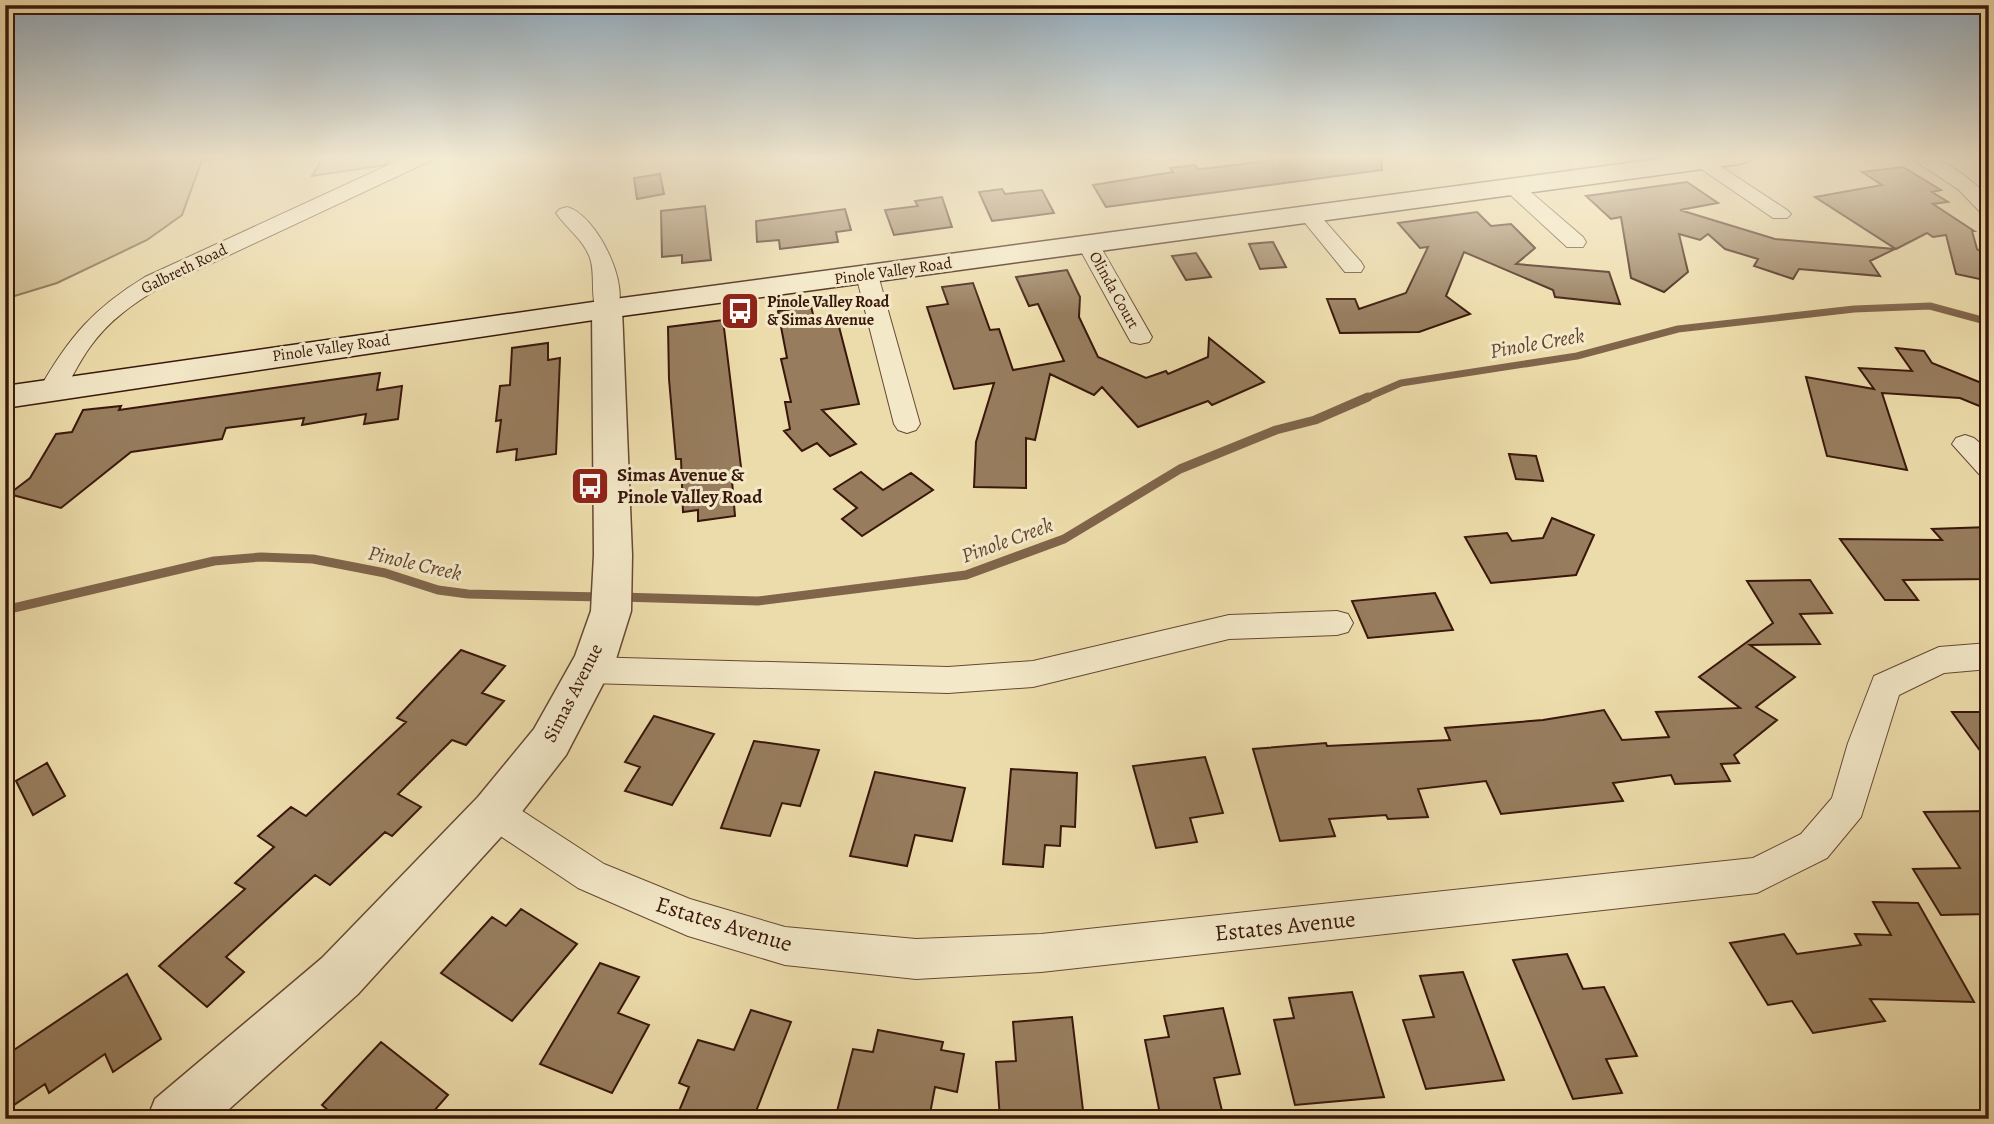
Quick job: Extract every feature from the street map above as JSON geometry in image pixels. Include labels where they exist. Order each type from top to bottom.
[{"type":"main road","name":"Pinole Valley Road","points":[[5,397],[52,388],[607,309],[1348,208]]},
{"type":"main road","name":"Simas Avenue","points":[[175,1119],[340,976],[494,812],[550,742],[592,665],[611,611],[613,555],[607,309]]},
{"type":"street","name":"Galbreth Road","points":[[52,388],[74,348],[90,327],[129,296],[153,282],[312,208]]},
{"type":"street","points":[[1537,208],[1575,242]]},
{"type":"street","points":[[1772,208],[1780,214]]},
{"type":"street","name":"Simas Avenue","points":[[567,213],[592,239],[601,253],[606,270],[607,309]]},
{"type":"street","points":[[1308,214],[1353,267]]},
{"type":"street","name":"Olinda Court","points":[[1088,244],[1140,337]]},
{"type":"street","points":[[867,275],[907,424]]},
{"type":"street","points":[[1965,444],[1989,467]]},
{"type":"street","points":[[592,665],[948,680],[1033,674],[1229,626],[1336,623]]},
{"type":"street","name":"Estates Avenue","points":[[494,812],[591,876],[688,917],[785,946],[916,959],[1041,953],[1757,875],[1814,846],[1848,806],[1865,743],[1886,686],[1939,660],[1989,656]]},
{"type":"shaded area","points":[[5,208],[184,208],[182,215],[147,240],[57,283],[5,299]]},
{"type":"building","points":[[705,208],[711,260],[682,263],[682,255],[662,257],[661,211]]},
{"type":"building","points":[[946,208],[952,227],[894,235],[885,210]]},
{"type":"building","points":[[986,208],[1052,208],[1054,213],[992,221]]},
{"type":"building","points":[[1600,208],[1688,208],[1680,210],[1775,239],[1895,249],[1870,261],[1880,276],[1799,269],[1793,279],[1754,266],[1758,259],[1725,249],[1708,234],[1700,240],[1679,234],[1688,272],[1664,292],[1631,278],[1621,217],[1611,219]]},
{"type":"building","points":[[1833,208],[1940,208],[1974,231],[1977,249],[1989,256],[1989,281],[1956,274],[1946,235],[1933,237],[1927,233],[1896,249]]},
{"type":"building","points":[[845,209],[851,230],[836,232],[838,242],[780,249],[779,240],[757,242],[756,221]]},
{"type":"building","points":[[1477,212],[1491,226],[1511,224],[1535,248],[1516,264],[1609,272],[1620,304],[1555,297],[1553,290],[1464,252],[1446,296],[1470,314],[1419,332],[1340,333],[1327,299],[1355,299],[1359,309],[1406,293],[1428,247],[1420,248],[1398,223]]},
{"type":"building","points":[[1273,242],[1286,267],[1260,269],[1249,244]]},
{"type":"building","points":[[1196,253],[1211,277],[1186,280],[1172,256]]},
{"type":"building","points":[[1067,270],[1080,297],[1079,317],[1098,357],[1146,378],[1166,371],[1168,374],[1208,357],[1209,338],[1264,382],[1212,405],[1208,401],[1138,427],[1102,387],[1094,395],[1050,374],[1035,440],[1026,438],[1026,488],[974,487],[976,442],[994,383],[954,389],[927,307],[948,304],[942,287],[973,283],[990,330],[999,329],[1013,370],[1064,361],[1038,304],[1029,306],[1016,277]]},
{"type":"building","points":[[811,306],[815,323],[837,319],[859,404],[822,410],[856,444],[830,456],[817,443],[802,451],[784,431],[790,429],[785,402],[791,402],[781,359],[787,358],[778,311]]},
{"type":"building","points":[[723,320],[741,467],[731,469],[735,516],[698,521],[698,510],[683,512],[681,459],[676,459],[669,379],[668,327]]},
{"type":"building","points":[[548,343],[548,360],[560,358],[556,454],[516,460],[517,449],[497,452],[501,420],[496,421],[500,386],[510,385],[512,348]]},
{"type":"building","points":[[1896,348],[1924,351],[1932,363],[1989,386],[1989,410],[1960,398],[1882,393],[1907,470],[1827,456],[1806,377],[1874,389],[1859,368],[1912,371]]},
{"type":"building","points":[[380,373],[377,390],[402,386],[398,419],[364,424],[366,414],[302,425],[304,418],[226,428],[222,439],[131,452],[61,508],[9,494],[30,478],[56,434],[72,432],[83,410],[121,406],[119,410]]},
{"type":"building","points":[[1509,454],[1536,456],[1543,481],[1516,479]]},
{"type":"building","points":[[861,472],[883,490],[911,473],[933,490],[862,536],[842,519],[857,508],[834,489]]},
{"type":"building","points":[[1552,518],[1594,535],[1576,575],[1491,583],[1465,537],[1507,533],[1512,541],[1543,538]]},
{"type":"building","points":[[1989,527],[1989,579],[1903,580],[1918,600],[1885,600],[1840,539],[1942,540],[1932,529]]},
{"type":"building","points":[[1810,580],[1832,613],[1800,614],[1820,644],[1750,645],[1795,677],[1756,707],[1777,720],[1734,755],[1739,763],[1721,764],[1730,781],[1675,784],[1671,775],[1613,783],[1623,801],[1501,814],[1486,781],[1418,789],[1428,817],[1388,819],[1386,815],[1329,819],[1335,836],[1280,841],[1253,749],[1326,743],[1327,746],[1450,740],[1445,728],[1543,720],[1604,710],[1622,740],[1669,737],[1656,712],[1740,708],[1699,677],[1773,623],[1747,581]]},
{"type":"building","points":[[1435,593],[1453,630],[1368,638],[1352,601]]},
{"type":"building","points":[[461,650],[505,666],[482,693],[504,701],[466,745],[452,740],[398,794],[421,807],[392,836],[385,832],[330,885],[315,875],[226,957],[244,972],[207,1007],[159,966],[245,889],[235,883],[274,847],[258,836],[291,807],[306,816],[406,722],[397,718]]},
{"type":"building","points":[[1952,712],[1989,712],[1989,763]]},
{"type":"building","points":[[654,716],[714,734],[672,805],[625,791],[640,767],[625,762]]},
{"type":"building","points":[[754,741],[819,750],[800,806],[782,803],[770,836],[721,828]]},
{"type":"building","points":[[1205,757],[1223,813],[1190,818],[1197,842],[1156,848],[1133,766]]},
{"type":"building","points":[[47,763],[65,796],[33,815],[16,781]]},
{"type":"building","points":[[1011,769],[1077,773],[1075,827],[1061,826],[1060,846],[1045,845],[1043,867],[1003,864]]},
{"type":"building","points":[[875,772],[965,788],[952,841],[915,835],[907,866],[850,856]]},
{"type":"building","points":[[1989,811],[1989,914],[1941,915],[1913,869],[1960,868],[1924,812]]},
{"type":"building","points":[[1873,902],[1918,903],[1974,1002],[1870,999],[1885,1021],[1813,1033],[1792,1001],[1768,1005],[1730,943],[1784,934],[1797,954],[1861,945],[1855,934],[1891,935]]},
{"type":"building","points":[[521,909],[577,944],[512,1021],[441,973],[492,917],[506,926]]},
{"type":"building","points":[[1567,954],[1583,989],[1604,987],[1637,1056],[1606,1059],[1622,1093],[1573,1099],[1513,960]]},
{"type":"building","points":[[600,963],[639,977],[618,1013],[649,1025],[612,1093],[540,1064]]},
{"type":"building","points":[[1463,972],[1504,1080],[1426,1089],[1403,1020],[1434,1017],[1420,976]]},
{"type":"building","points":[[127,974],[161,1039],[113,1072],[105,1054],[49,1093],[45,1084],[5,1111],[5,1056]]},
{"type":"building","points":[[1352,992],[1384,1097],[1295,1105],[1274,1020],[1294,1018],[1289,998]]},
{"type":"building","points":[[1223,1008],[1240,1074],[1214,1078],[1224,1119],[1161,1119],[1145,1040],[1169,1037],[1164,1016]]},
{"type":"building","points":[[751,1010],[791,1022],[753,1119],[705,1119],[679,1111],[689,1087],[679,1083],[698,1040],[734,1050]]},
{"type":"building","points":[[1072,1017],[1084,1119],[1000,1119],[996,1062],[1016,1061],[1013,1022]]},
{"type":"building","points":[[878,1030],[943,1042],[941,1050],[964,1054],[957,1092],[935,1087],[929,1119],[835,1119],[853,1049],[873,1052]]},
{"type":"building","points":[[381,1042],[448,1095],[427,1119],[338,1119],[322,1105]]},
{"type":"waterway","name":"Pinole Creek","points":[[1364,399],[1401,383],[1577,356],[1678,329],[1854,309],[1930,306],[1989,322]]},
{"type":"waterway","name":"Pinole Creek","points":[[620,597],[758,601],[966,575],[1064,539],[1180,469],[1276,430],[1315,420],[1368,397]]},
{"type":"waterway","name":"Pinole Creek","points":[[5,610],[214,561],[261,557],[313,559],[385,573],[438,590],[468,594],[602,597]]},
{"type":"place","name":"Pinole Valley Road & Simas Avenue","points":[[740,311]]},
{"type":"place","name":"Simas Avenue & Pinole Valley Road","points":[[590,486]]}]
